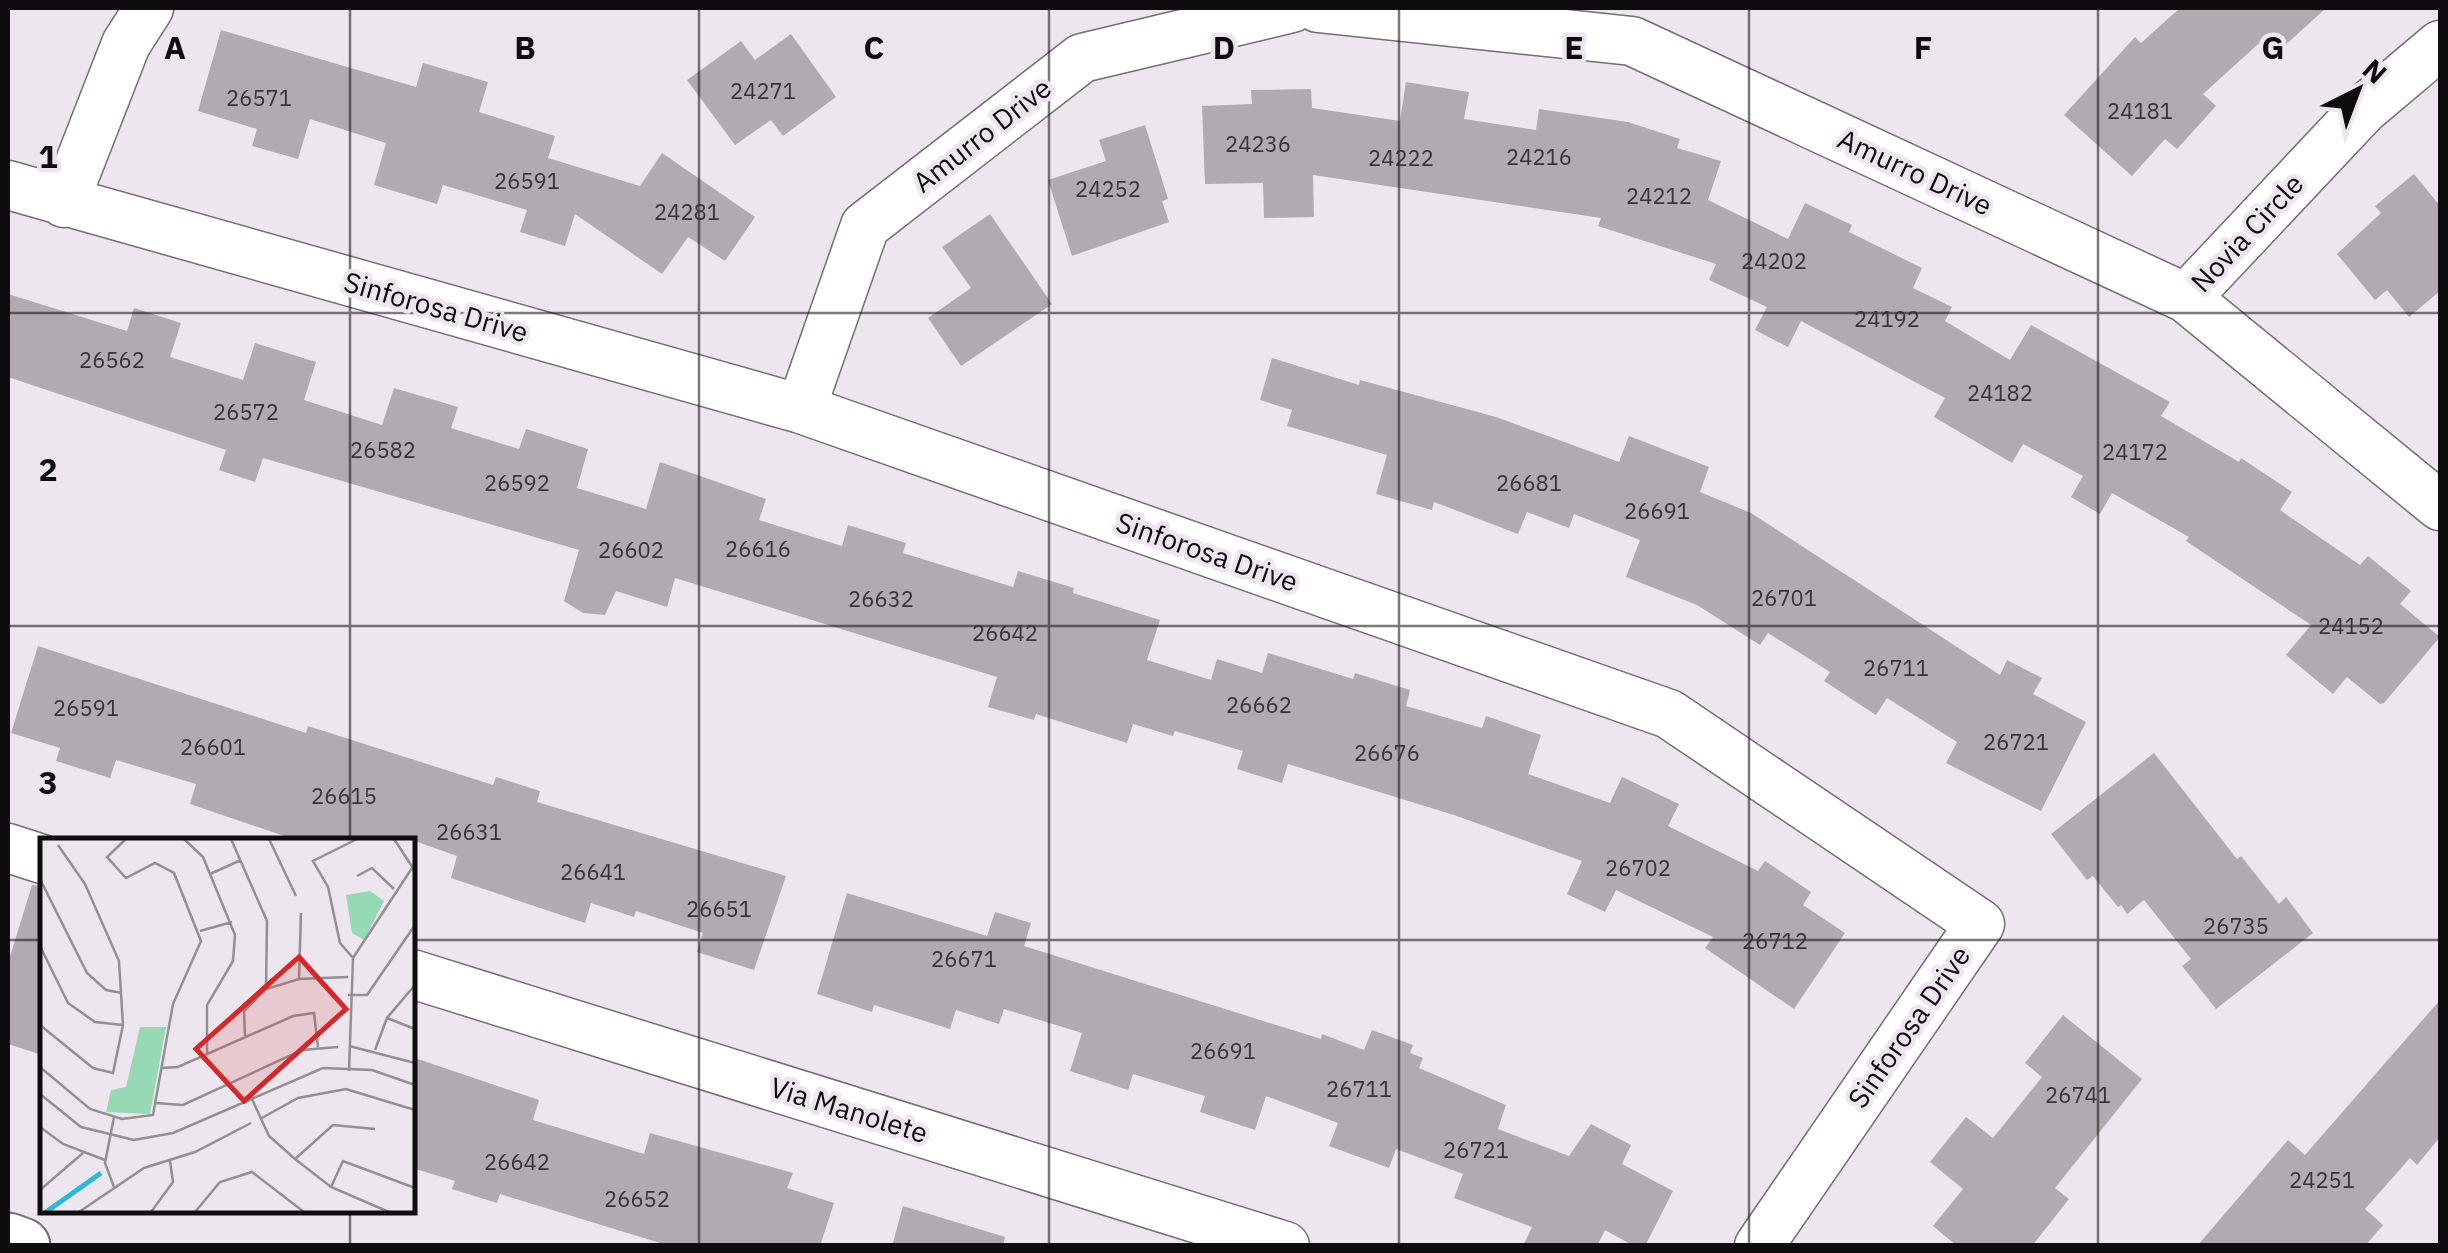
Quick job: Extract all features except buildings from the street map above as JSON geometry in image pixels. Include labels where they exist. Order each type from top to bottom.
[{"type":"main road","points":[[8,1241],[22,1246]]},
{"type":"street","points":[[64,203],[126,44],[149,8]]},
{"type":"street","name":"Amurro Drive","points":[[801,410],[866,226],[1082,58],[1292,8]]},
{"type":"street","name":"Amurro Drive","points":[[1318,8],[1641,24],[2186,298],[2440,506]]},
{"type":"street","name":"Novia Circle","points":[[2186,298],[2363,110],[2440,44]]},
{"type":"street","name":"Sinforosa Drive","points":[[8,184],[801,410],[1669,714],[1980,924],[1758,1246]]},
{"type":"street","points":[[8,848],[40,858]]},
{"type":"street","name":"Via Manolete","points":[[415,975],[1286,1246]]}]
